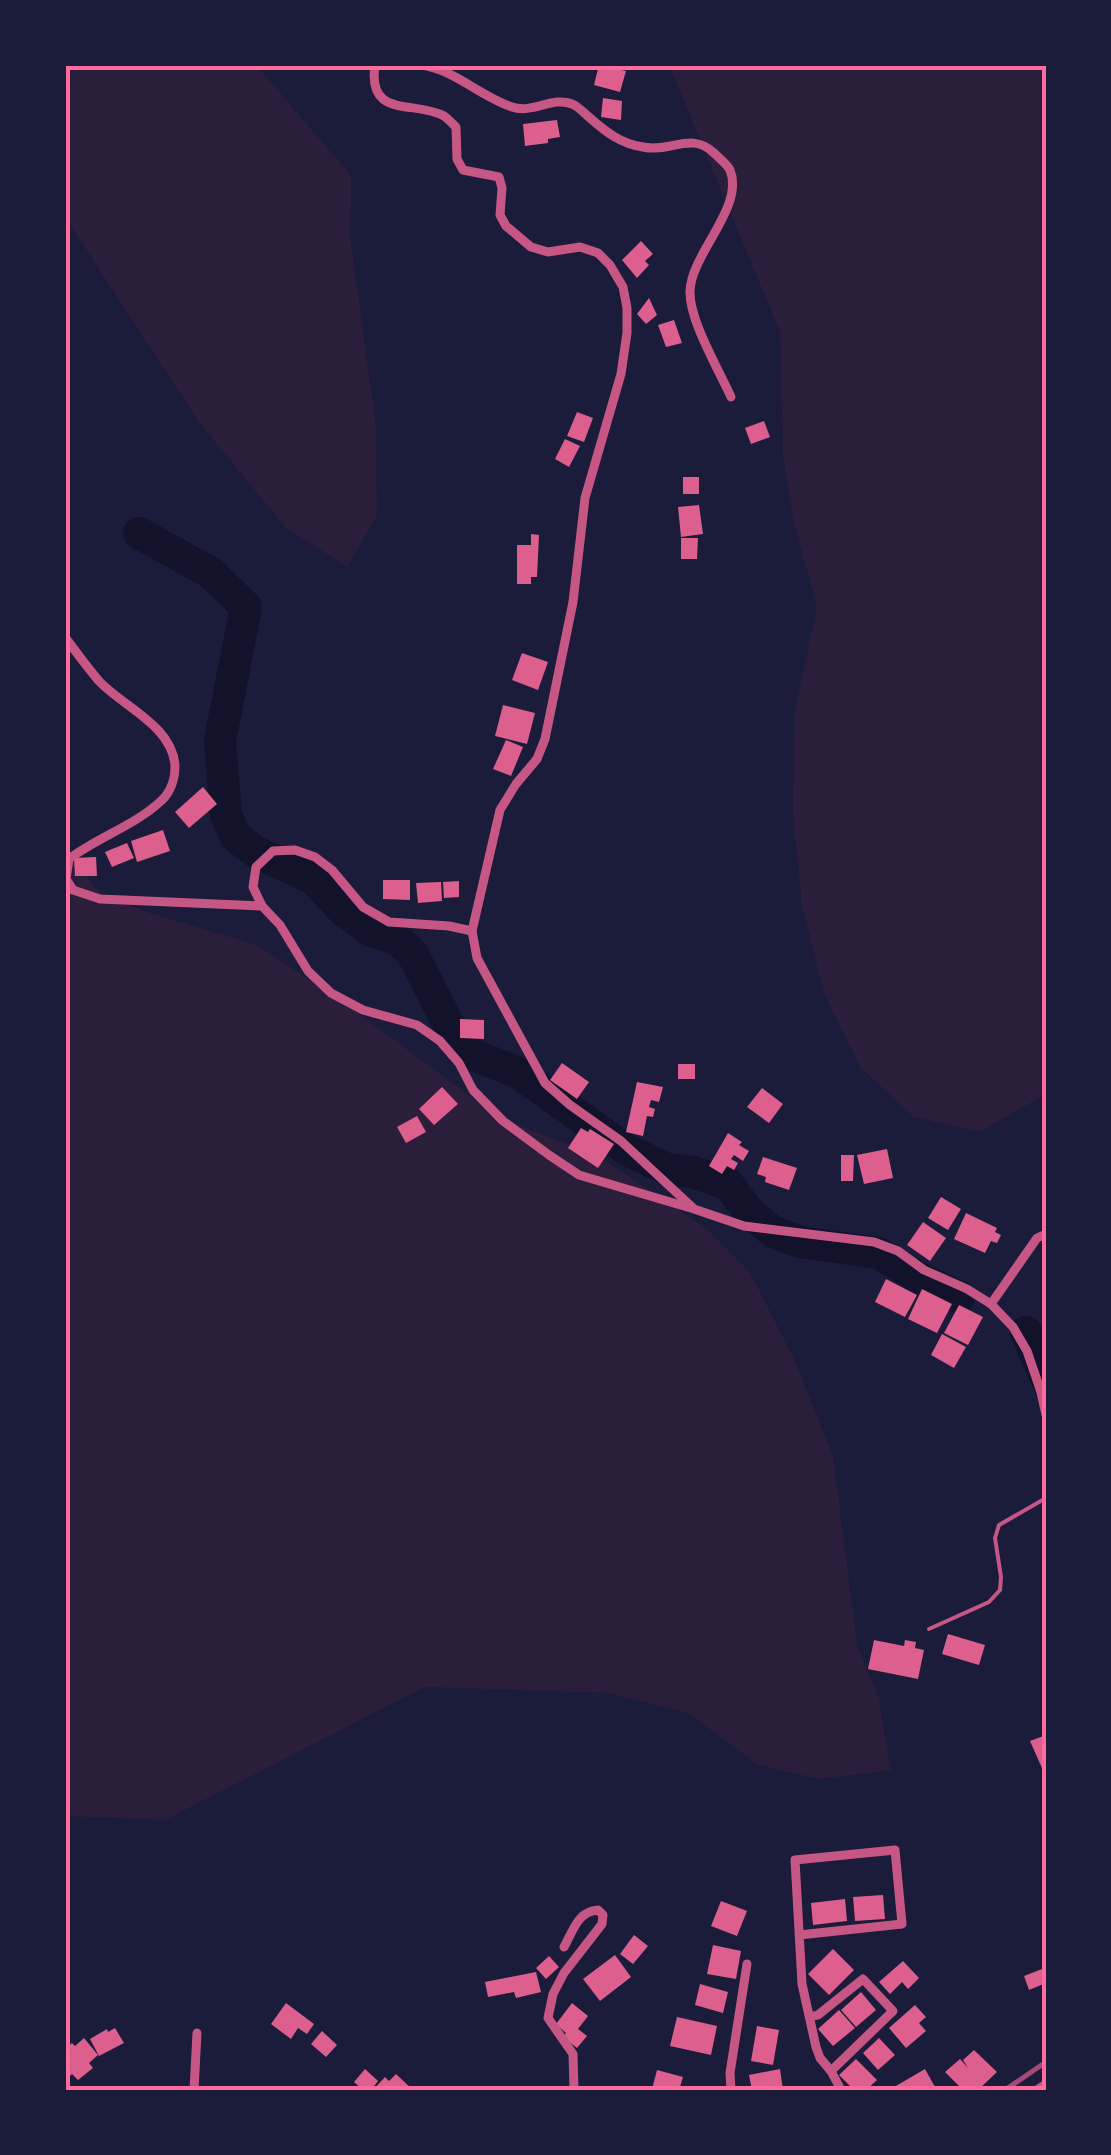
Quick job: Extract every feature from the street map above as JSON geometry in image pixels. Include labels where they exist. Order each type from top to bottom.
[{"type":"street","points":[[376,65],[378,93],[390,105],[446,116],[456,127],[457,159],[463,170],[499,177],[500,215],[506,226],[531,247],[548,252],[580,247],[598,253],[623,287],[627,308],[621,374],[585,498],[573,602],[544,739],[537,759],[500,810],[472,931],[476,958],[545,1083],[621,1141],[694,1209]]},
{"type":"street","points":[[422,65],[514,108],[531,109],[557,102],[573,104],[613,137],[644,148],[671,148],[690,141],[705,144],[729,168],[729,203],[690,288],[692,312],[731,398]]},
{"type":"street","points":[[65,638],[100,682],[167,742],[174,758],[175,777],[164,798],[69,860],[66,879],[73,890],[100,899],[262,906]]},
{"type":"street","points":[[472,931],[389,922],[363,907],[315,856],[295,850],[273,851],[256,867],[253,887],[262,906],[280,924],[308,972],[331,993],[363,1010],[417,1026],[440,1040],[473,1090],[503,1120],[549,1155],[580,1175],[744,1226],[874,1242],[898,1250],[924,1270],[991,1304],[1014,1327],[1041,1392],[1046,1415]]},
{"type":"street","points":[[991,1304],[1037,1238],[1046,1234]]},
{"type":"street","points":[[799,1936],[902,1924],[895,1850],[795,1860],[799,1936],[802,1984],[820,2058],[841,2090]]},
{"type":"street","points":[[564,1946],[582,1915],[598,1910],[603,1915],[602,1924],[564,1972],[553,1994],[548,2018],[573,2054],[574,2090]]},
{"type":"street","points":[[731,2090],[730,2073],[747,1964]]},
{"type":"street","points":[[810,2017],[863,1979],[893,2011],[830,2071]]},
{"type":"street","points":[[194,2090],[197,2034]]},
{"type":"street","points":[[1038,2090],[1046,2084]]},
{"type":"lane","points":[[928,1629],[990,1602],[1000,1590],[995,1538],[999,1525],[1046,1498]]},
{"type":"shaded area","points":[[65,65],[256,65],[351,175],[350,236],[376,426],[377,516],[347,567],[285,527],[198,421],[65,217]]},
{"type":"shaded area","points":[[669,65],[1046,65],[1046,1094],[980,1132],[914,1117],[861,1068],[825,995],[802,905],[793,813],[795,710],[817,607],[793,519],[783,456],[780,332]]},
{"type":"shaded area","points":[[65,853],[101,893],[150,913],[257,945],[336,997],[500,1118],[600,1157],[706,1228],[750,1272],[795,1361],[833,1455],[857,1646],[877,1692],[891,1770],[819,1779],[758,1765],[688,1713],[608,1693],[425,1687],[165,1820],[65,1816]]},
{"type":"building","points":[[599,65],[626,71],[620,92],[594,85]]},
{"type":"building","points":[[603,98],[622,101],[621,120],[601,117]]},
{"type":"building","points":[[557,120],[560,137],[525,146],[523,124]]},
{"type":"building","points":[[641,241],[653,254],[637,278],[622,260]]},
{"type":"building","points":[[649,298],[657,315],[646,324],[637,314]]},
{"type":"building","points":[[674,320],[682,343],[666,347],[658,325]]},
{"type":"building","points":[[577,412],[593,418],[584,442],[567,436]]},
{"type":"building","points":[[764,421],[770,437],[751,444],[745,428]]},
{"type":"building","points":[[565,439],[580,446],[569,467],[555,459]]},
{"type":"building","points":[[683,477],[699,477],[699,494],[683,494]]},
{"type":"building","points":[[699,505],[703,534],[681,537],[678,507]]},
{"type":"building","points":[[531,534],[539,535],[537,577],[531,577],[531,584],[517,584],[517,545],[531,545]]},
{"type":"building","points":[[681,538],[698,538],[697,559],[681,559]]},
{"type":"building","points":[[522,653],[548,662],[538,690],[512,680]]},
{"type":"building","points":[[503,705],[535,713],[527,744],[495,736]]},
{"type":"building","points":[[506,740],[523,747],[511,776],[493,769]]},
{"type":"building","points":[[203,787],[217,804],[189,828],[175,812]]},
{"type":"building","points":[[163,830],[170,851],[137,862],[131,841]]},
{"type":"building","points":[[127,843],[134,858],[112,867],[105,852]]},
{"type":"building","points":[[96,857],[97,876],[75,876],[74,858]]},
{"type":"building","points":[[383,880],[410,880],[410,900],[383,899]]},
{"type":"building","points":[[459,881],[459,897],[444,898],[443,882]]},
{"type":"building","points":[[441,882],[442,901],[418,903],[416,883]]},
{"type":"building","points":[[460,1019],[484,1020],[484,1039],[460,1038]]},
{"type":"building","points":[[562,1063],[589,1082],[577,1099],[550,1080]]},
{"type":"building","points":[[678,1064],[695,1064],[695,1079],[678,1079]]},
{"type":"building","points":[[637,1082],[663,1087],[659,1102],[651,1100],[649,1107],[655,1109],[653,1117],[647,1116],[643,1136],[626,1132]]},
{"type":"building","points":[[442,1087],[458,1104],[434,1125],[419,1109]]},
{"type":"building","points":[[762,1088],[783,1104],[769,1123],[747,1107]]},
{"type":"building","points":[[417,1116],[426,1132],[406,1143],[397,1127]]},
{"type":"building","points":[[581,1128],[588,1132],[590,1129],[614,1144],[598,1168],[568,1148]]},
{"type":"building","points":[[728,1133],[749,1151],[743,1161],[734,1155],[731,1159],[738,1163],[734,1170],[727,1166],[722,1174],[709,1166]]},
{"type":"building","points":[[887,1149],[893,1178],[864,1184],[857,1155]]},
{"type":"building","points":[[841,1155],[854,1155],[853,1181],[841,1181]]},
{"type":"building","points":[[763,1157],[797,1168],[789,1190],[765,1182],[766,1177],[757,1174]]},
{"type":"building","points":[[941,1197],[961,1209],[948,1230],[928,1218]]},
{"type":"building","points":[[966,1213],[997,1228],[995,1232],[1001,1235],[997,1243],[991,1241],[985,1253],[954,1239]]},
{"type":"building","points":[[923,1222],[946,1238],[930,1261],[907,1245]]},
{"type":"building","points":[[886,1279],[917,1295],[905,1317],[875,1302]]},
{"type":"building","points":[[922,1289],[952,1304],[937,1333],[908,1319]]},
{"type":"building","points":[[959,1305],[983,1317],[968,1345],[944,1333]]},
{"type":"building","points":[[942,1334],[966,1347],[954,1368],[931,1355]]},
{"type":"building","points":[[948,1634],[985,1645],[979,1665],[942,1654]]},
{"type":"building","points":[[874,1640],[904,1646],[905,1640],[916,1642],[915,1648],[924,1650],[918,1679],[868,1669]]},
{"type":"building","points":[[1046,1735],[1046,1777],[1030,1741]]},
{"type":"building","points":[[883,1895],[885,1919],[855,1921],[853,1897]]},
{"type":"building","points":[[845,1899],[847,1921],[813,1925],[811,1903]]},
{"type":"building","points":[[721,1901],[747,1911],[737,1936],[711,1926]]},
{"type":"building","points":[[634,1935],[648,1946],[633,1964],[620,1954]]},
{"type":"building","points":[[713,1945],[741,1951],[736,1979],[707,1974]]},
{"type":"building","points":[[833,1949],[854,1970],[829,1995],[808,1974]]},
{"type":"building","points":[[615,1955],[631,1977],[600,2001],[583,1979]]},
{"type":"building","points":[[549,1956],[559,1967],[546,1979],[536,1968]]},
{"type":"building","points":[[903,1961],[919,1978],[908,1989],[902,1982],[890,1994],[879,1982]]},
{"type":"building","points":[[1042,1969],[1046,1983],[1029,1990],[1024,1976]]},
{"type":"building","points":[[536,1972],[541,1992],[516,1998],[514,1992],[488,1997],[485,1982]]},
{"type":"building","points":[[700,1984],[728,1992],[723,2013],[695,2005]]},
{"type":"building","points":[[861,1992],[876,2010],[856,2027],[841,2010]]},
{"type":"building","points":[[286,2003],[314,2024],[307,2034],[298,2028],[291,2039],[271,2024]]},
{"type":"building","points":[[572,2003],[588,2016],[578,2029],[587,2036],[577,2048],[563,2037],[566,2033],[556,2024]]},
{"type":"building","points":[[915,2005],[926,2017],[919,2023],[926,2031],[906,2048],[889,2028]]},
{"type":"building","points":[[839,2010],[855,2028],[833,2046],[818,2029]]},
{"type":"building","points":[[677,2017],[717,2026],[711,2055],[670,2046]]},
{"type":"building","points":[[757,2026],[779,2030],[773,2065],[751,2061]]},
{"type":"building","points":[[115,2028],[124,2043],[99,2056],[90,2039]]},
{"type":"building","points":[[322,2031],[337,2045],[326,2057],[311,2044]]},
{"type":"building","points":[[84,2038],[98,2055],[89,2063],[93,2068],[78,2080],[72,2074],[68,2078],[65,2049]]},
{"type":"building","points":[[879,2038],[895,2055],[878,2070],[863,2053]]},
{"type":"building","points":[[974,2050],[997,2072],[978,2090],[963,2090],[945,2072],[960,2059],[968,2068],[963,2060]]},
{"type":"building","points":[[856,2059],[877,2080],[866,2090],[854,2090],[839,2075]]},
{"type":"building","points":[[365,2069],[378,2081],[371,2090],[363,2090],[354,2082]]},
{"type":"building","points":[[780,2069],[783,2090],[752,2090],[749,2075]]},
{"type":"building","points":[[925,2069],[933,2090],[889,2090]]},
{"type":"building","points":[[657,2070],[683,2077],[679,2090],[652,2089]]},
{"type":"building","points":[[396,2074],[413,2090],[373,2090],[385,2077],[389,2081]]},
{"type":"waterway","points":[[139,533],[211,573],[246,607],[220,741],[226,815],[236,837],[256,852],[314,879],[344,911],[371,931],[397,939],[412,953],[451,1029],[473,1055],[517,1072],[627,1150],[667,1169],[693,1172],[728,1184],[749,1212],[772,1231],[800,1242],[879,1253],[959,1297]]},
{"type":"waterway","points":[[1026,1332],[1046,1378]]},
{"type":"railway","points":[[1005,2090],[1046,2062]]}]
